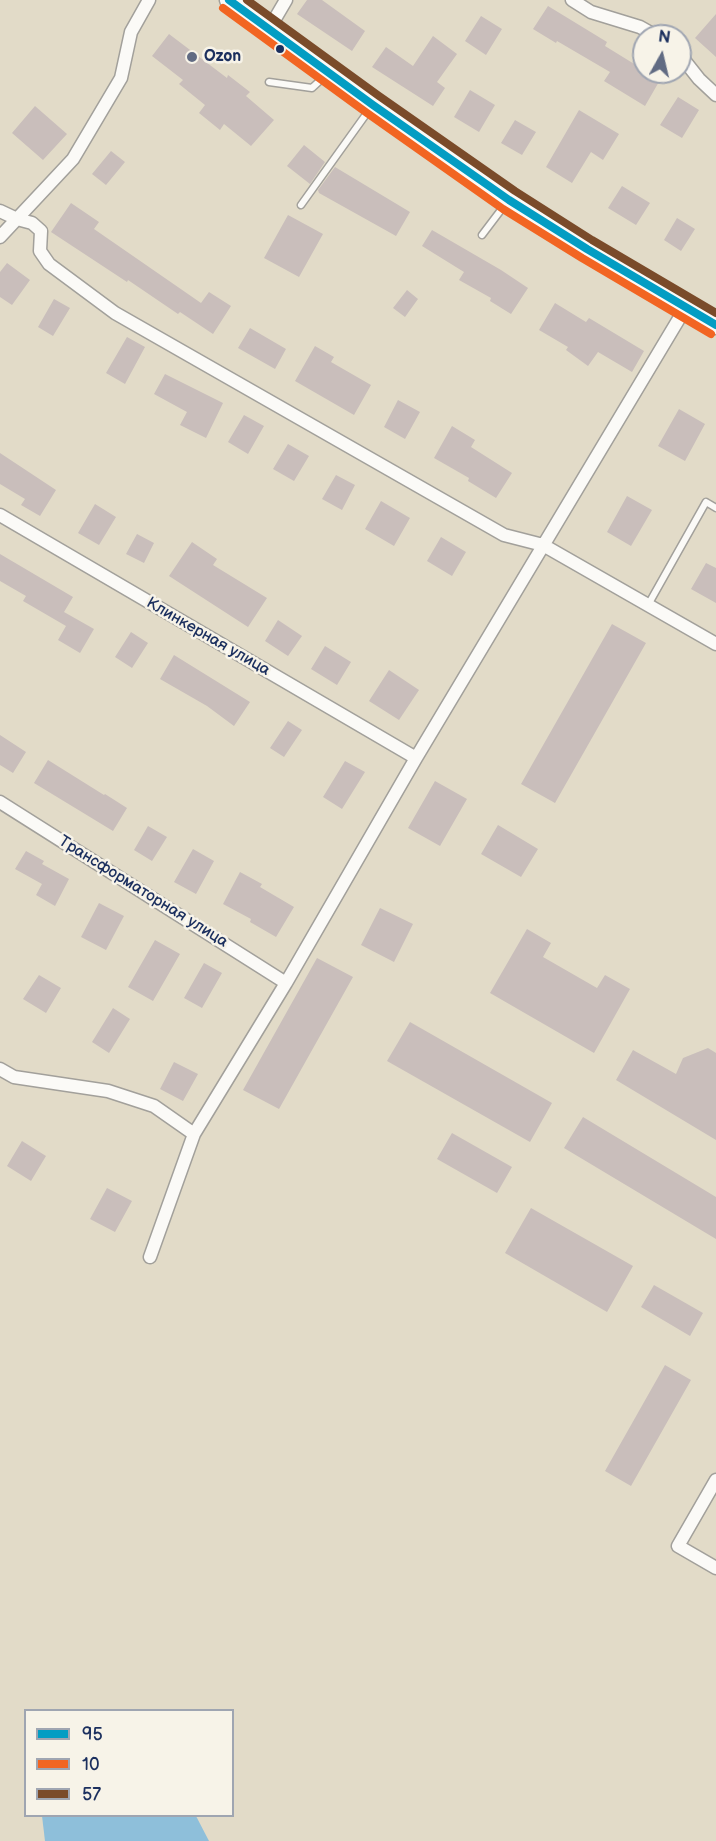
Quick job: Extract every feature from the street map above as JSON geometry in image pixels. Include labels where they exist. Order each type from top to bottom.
[{"type":"main road","points":[[229,0],[508,200],[716,324]]},
{"type":"street","points":[[0,237],[73,159],[121,78],[131,32],[149,0]]},
{"type":"street","points":[[269,28],[286,0]]},
{"type":"street","points":[[572,0],[591,12],[632,25]]},
{"type":"street","points":[[692,70],[716,95]]},
{"type":"street","points":[[0,210],[17,219],[32,223],[41,231],[40,251],[49,264],[115,313],[504,535],[543,545],[716,644]]},
{"type":"street","points":[[150,1257],[194,1134],[286,983],[416,758],[686,307]]},
{"type":"street","name":"Клинкерная улица","points":[[0,515],[416,758]]},
{"type":"street","name":"Трансформаторная улица","points":[[0,802],[286,983]]},
{"type":"street","points":[[0,1069],[14,1077],[108,1091],[154,1106],[194,1134]]},
{"type":"street","points":[[716,1480],[678,1546],[716,1568]]},
{"type":"lane","points":[[269,82],[312,88],[328,73]]},
{"type":"lane","points":[[301,205],[373,105]]},
{"type":"lane","points":[[482,236],[508,200]]},
{"type":"lane","points":[[648,605],[706,502],[716,508]]},
{"type":"water","points":[[42,1817],[197,1817],[209,1841],[45,1841]]},
{"type":"building","points":[[307,0],[322,0],[365,31],[352,51],[297,14]]},
{"type":"building","points":[[548,6],[607,42],[605,46],[632,63],[632,84],[658,84],[645,106],[604,81],[610,72],[533,29]]},
{"type":"building","points":[[716,14],[716,57],[695,38]]},
{"type":"building","points":[[481,16],[502,29],[486,55],[465,41]]},
{"type":"building","points":[[169,34],[227,78],[228,75],[250,92],[246,96],[274,120],[251,146],[224,124],[220,130],[199,113],[205,105],[179,84],[183,80],[152,56]]},
{"type":"building","points":[[433,36],[457,54],[437,82],[445,88],[433,106],[372,67],[386,47],[413,66]]},
{"type":"building","points":[[470,90],[495,105],[479,132],[454,117]]},
{"type":"building","points":[[678,97],[699,110],[682,138],[660,125]]},
{"type":"building","points":[[35,106],[67,134],[43,160],[12,133]]},
{"type":"building","points":[[579,110],[619,134],[603,160],[591,152],[572,183],[546,167]]},
{"type":"building","points":[[515,120],[536,132],[522,155],[501,143]]},
{"type":"building","points":[[304,145],[325,162],[310,184],[287,166]]},
{"type":"building","points":[[111,151],[125,162],[106,185],[92,174]]},
{"type":"building","points":[[335,167],[410,212],[396,236],[319,193],[318,190]]},
{"type":"building","points":[[622,186],[650,203],[636,225],[608,208]]},
{"type":"building","points":[[71,203],[99,222],[94,229],[201,303],[209,292],[231,306],[213,334],[180,312],[178,314],[128,280],[127,282],[51,232]]},
{"type":"building","points":[[288,215],[323,234],[299,277],[264,258]]},
{"type":"building","points":[[677,218],[695,229],[681,251],[664,240]]},
{"type":"building","points":[[432,230],[528,288],[511,314],[490,301],[491,298],[459,280],[464,272],[422,246]]},
{"type":"building","points":[[7,263],[30,280],[12,305],[0,297],[0,272]]},
{"type":"building","points":[[407,290],[418,299],[405,317],[393,308]]},
{"type":"building","points":[[54,299],[70,308],[53,336],[38,327]]},
{"type":"building","points":[[555,303],[586,322],[589,318],[644,351],[632,372],[598,352],[588,366],[566,350],[568,347],[539,330]]},
{"type":"building","points":[[250,328],[286,349],[275,369],[238,348]]},
{"type":"building","points":[[127,337],[145,347],[125,384],[106,373]]},
{"type":"building","points":[[315,346],[334,357],[331,362],[371,385],[354,415],[295,381]]},
{"type":"building","points":[[165,374],[223,403],[206,438],[180,425],[187,412],[154,394]]},
{"type":"building","points":[[398,400],[420,412],[405,439],[384,427]]},
{"type":"building","points":[[679,409],[705,424],[685,461],[658,446]]},
{"type":"building","points":[[244,415],[264,426],[248,454],[228,442]]},
{"type":"building","points":[[452,426],[475,440],[471,447],[512,473],[496,498],[468,481],[469,478],[434,458]]},
{"type":"building","points":[[288,444],[309,456],[294,481],[273,469]]},
{"type":"building","points":[[0,453],[56,490],[40,516],[21,505],[25,499],[0,484]]},
{"type":"building","points":[[336,475],[355,485],[342,510],[322,499]]},
{"type":"building","points":[[627,496],[652,510],[631,546],[607,532]]},
{"type":"building","points":[[381,501],[410,518],[394,546],[365,529]]},
{"type":"building","points":[[95,504],[116,517],[99,545],[78,533]]},
{"type":"building","points":[[137,534],[154,543],[144,563],[126,554]]},
{"type":"building","points":[[441,537],[466,552],[452,576],[427,561]]},
{"type":"building","points":[[192,542],[217,559],[213,565],[267,598],[248,627],[169,576]]},
{"type":"building","points":[[0,554],[73,597],[64,612],[94,629],[80,653],[58,640],[66,626],[23,601],[26,596],[0,581]]},
{"type":"building","points":[[706,563],[716,568],[716,603],[691,589]]},
{"type":"building","points":[[278,620],[302,636],[288,656],[265,641]]},
{"type":"building","points":[[612,624],[646,643],[555,803],[521,784]]},
{"type":"building","points":[[131,632],[148,643],[132,668],[115,657]]},
{"type":"building","points":[[325,646],[351,662],[337,685],[311,669]]},
{"type":"building","points":[[174,655],[250,702],[234,726],[207,706],[160,679]]},
{"type":"building","points":[[389,670],[419,690],[399,720],[369,701]]},
{"type":"building","points":[[288,721],[302,730],[284,757],[270,748]]},
{"type":"building","points":[[0,735],[26,752],[13,773],[0,765]]},
{"type":"building","points":[[48,760],[127,808],[113,831],[34,783]]},
{"type":"building","points":[[345,761],[365,772],[342,809],[323,797]]},
{"type":"building","points":[[435,781],[467,799],[440,846],[408,828]]},
{"type":"building","points":[[498,825],[538,849],[521,877],[481,854]]},
{"type":"building","points":[[148,826],[167,837],[152,861],[134,850]]},
{"type":"building","points":[[193,849],[214,861],[196,894],[174,882]]},
{"type":"building","points":[[26,851],[44,861],[42,864],[69,879],[55,906],[36,895],[42,884],[15,869]]},
{"type":"building","points":[[240,872],[262,884],[260,887],[294,907],[276,937],[250,922],[251,919],[223,904]]},
{"type":"building","points":[[99,903],[124,916],[106,950],[81,937]]},
{"type":"building","points":[[380,908],[413,924],[394,962],[361,945]]},
{"type":"building","points":[[527,929],[551,943],[543,957],[597,988],[605,975],[630,989],[594,1053],[490,993]]},
{"type":"building","points":[[155,940],[180,954],[153,1001],[128,987]]},
{"type":"building","points":[[317,958],[353,977],[279,1109],[243,1090]]},
{"type":"building","points":[[204,963],[222,973],[202,1008],[184,998]]},
{"type":"building","points":[[39,975],[61,988],[46,1013],[23,999]]},
{"type":"building","points":[[113,1008],[130,1019],[109,1053],[92,1042]]},
{"type":"building","points":[[410,1022],[552,1103],[530,1142],[387,1061]]},
{"type":"building","points":[[708,1048],[716,1053],[716,1140],[616,1080],[633,1050],[676,1074],[683,1058]]},
{"type":"building","points":[[174,1062],[198,1074],[183,1101],[160,1089]]},
{"type":"building","points":[[583,1117],[716,1197],[716,1239],[564,1148]]},
{"type":"building","points":[[452,1133],[512,1167],[497,1193],[437,1159]]},
{"type":"building","points":[[22,1141],[46,1156],[31,1181],[7,1166]]},
{"type":"building","points":[[107,1188],[132,1201],[115,1232],[90,1219]]},
{"type":"building","points":[[531,1208],[633,1266],[607,1312],[505,1253]]},
{"type":"building","points":[[654,1285],[703,1313],[690,1336],[641,1307]]},
{"type":"building","points":[[665,1365],[691,1380],[631,1486],[605,1471]]},
{"type":"transit line","name":"95","points":[[229,0],[509,200],[716,325]]},
{"type":"transit line","name":"57","points":[[247,0],[515,191],[592,240],[716,313]]},
{"type":"transit line","name":"10","points":[[223,8],[503,209],[711,334]]},
{"type":"place","name":"Ozon","points":[[192,57]]}]
